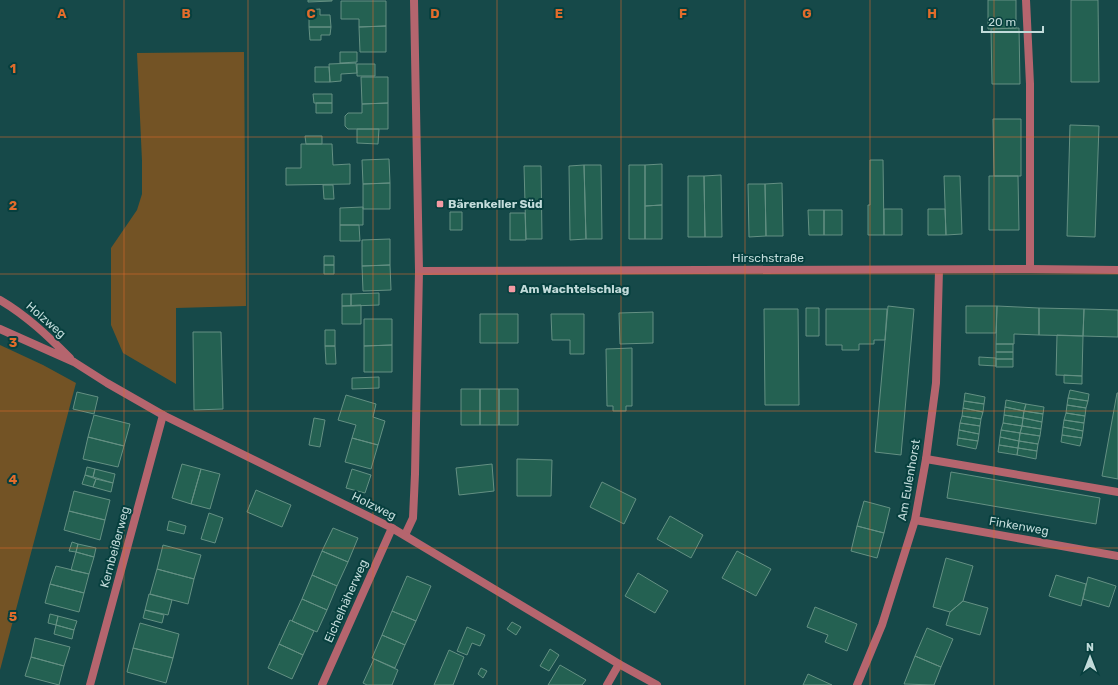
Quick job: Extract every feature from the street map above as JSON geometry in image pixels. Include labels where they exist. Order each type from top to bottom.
[{"type":"street","points":[[405,535],[413,518],[415,482],[419,271],[414,0]]},
{"type":"street","points":[[1026,0],[1030,84],[1030,269]]},
{"type":"street","name":"Am Eulenhorst","points":[[857,685],[882,625],[915,520],[926,458],[936,383],[939,270]]},
{"type":"street","name":"Hirschstraße","points":[[419,271],[1118,270]]},
{"type":"street","name":"Holzweg","points":[[0,300],[11,306],[54,342],[74,362]]},
{"type":"street","name":"Holzweg","points":[[0,330],[74,362],[163,415],[405,535],[619,664],[657,685]]},
{"type":"street","name":"Kernbeißerweg","points":[[90,685],[163,415]]},
{"type":"street","points":[[926,458],[1118,492]]},
{"type":"street","name":"Finkenweg","points":[[915,520],[1118,556]]},
{"type":"street","name":"Eichelhäherweg","points":[[322,685],[392,528]]},
{"type":"street","points":[[607,685],[619,664]]},
{"type":"shaded area","points":[[244,52],[246,306],[176,308],[176,384],[123,353],[111,325],[111,248],[137,210],[142,194],[137,53]]},
{"type":"shaded area","points":[[0,345],[43,365],[76,383],[0,670]]},
{"type":"building","points":[[308,0],[332,0],[332,1],[308,2]]},
{"type":"building","points":[[988,0],[1016,0],[1016,28],[988,29]]},
{"type":"building","points":[[1071,0],[1098,0],[1099,82],[1071,82]]},
{"type":"building","points":[[341,1],[386,1],[386,26],[359,27],[359,19],[341,19]]},
{"type":"building","points":[[320,9],[320,15],[330,15],[331,27],[309,27],[309,10]]},
{"type":"building","points":[[386,26],[386,52],[360,52],[359,27]]},
{"type":"building","points":[[309,27],[331,27],[330,35],[321,35],[321,40],[310,40]]},
{"type":"building","points":[[1019,28],[1020,84],[992,84],[991,29]]},
{"type":"building","points":[[340,52],[357,52],[357,62],[340,63]]},
{"type":"building","points":[[356,63],[357,73],[341,74],[341,81],[330,82],[329,64]]},
{"type":"building","points":[[357,64],[375,64],[375,76],[357,76]]},
{"type":"building","points":[[315,67],[329,67],[330,82],[315,82]]},
{"type":"building","points":[[361,77],[388,77],[388,103],[362,104]]},
{"type":"building","points":[[313,94],[332,94],[332,103],[314,103]]},
{"type":"building","points":[[316,103],[332,103],[332,113],[316,113]]},
{"type":"building","points":[[388,103],[388,129],[348,129],[345,126],[345,116],[348,113],[362,113],[362,104]]},
{"type":"building","points":[[993,119],[1021,119],[1021,176],[994,176]]},
{"type":"building","points":[[1070,125],[1099,126],[1095,237],[1067,236]]},
{"type":"building","points":[[357,129],[379,129],[378,144],[357,143]]},
{"type":"building","points":[[305,136],[322,136],[322,144],[306,144]]},
{"type":"building","points":[[301,144],[332,144],[333,165],[350,164],[350,184],[286,185],[286,168],[301,168]]},
{"type":"building","points":[[389,159],[390,183],[363,184],[362,160]]},
{"type":"building","points":[[870,160],[883,160],[884,235],[868,235]]},
{"type":"building","points":[[662,164],[662,205],[645,206],[645,165]]},
{"type":"building","points":[[584,165],[601,165],[602,239],[586,239]]},
{"type":"building","points":[[584,165],[586,239],[570,240],[569,166]]},
{"type":"building","points":[[629,165],[645,165],[645,239],[629,239]]},
{"type":"building","points":[[524,166],[541,166],[542,239],[526,239]]},
{"type":"building","points":[[721,175],[722,237],[705,237],[704,176]]},
{"type":"building","points":[[688,176],[704,176],[705,237],[688,237]]},
{"type":"building","points":[[944,176],[960,176],[962,234],[946,235]]},
{"type":"building","points":[[989,176],[1018,176],[1019,230],[989,230]]},
{"type":"building","points":[[390,183],[390,209],[363,209],[363,184]]},
{"type":"building","points":[[782,183],[783,236],[766,236],[765,184]]},
{"type":"building","points":[[748,184],[765,184],[766,236],[749,237]]},
{"type":"building","points":[[323,185],[333,185],[334,199],[324,199]]},
{"type":"building","points":[[662,205],[662,239],[645,239],[645,206]]},
{"type":"building","points":[[363,207],[363,225],[340,225],[340,208]]},
{"type":"building","points":[[884,209],[902,209],[902,235],[884,235]]},
{"type":"building","points":[[928,209],[945,209],[946,235],[928,235]]},
{"type":"building","points":[[808,210],[824,210],[824,235],[809,235]]},
{"type":"building","points":[[824,210],[842,210],[842,235],[824,235]]},
{"type":"building","points":[[450,212],[462,212],[462,230],[450,230]]},
{"type":"building","points":[[510,213],[525,213],[526,240],[510,240]]},
{"type":"building","points":[[340,225],[359,225],[360,241],[340,241]]},
{"type":"building","points":[[390,239],[390,265],[362,266],[362,240]]},
{"type":"building","points":[[324,256],[334,256],[334,265],[324,265]]},
{"type":"building","points":[[324,265],[334,265],[334,274],[324,274]]},
{"type":"building","points":[[390,265],[391,290],[363,291],[362,266]]},
{"type":"building","points":[[379,293],[379,305],[351,306],[351,294]]},
{"type":"building","points":[[342,294],[351,294],[351,306],[342,306]]},
{"type":"building","points":[[361,305],[361,324],[342,324],[342,306]]},
{"type":"building","points":[[888,306],[914,309],[901,455],[875,452]]},
{"type":"building","points":[[966,306],[997,306],[996,333],[966,333]]},
{"type":"building","points":[[997,306],[1039,308],[1039,335],[1014,334],[1014,344],[996,344]]},
{"type":"building","points":[[806,308],[819,308],[819,336],[806,336]]},
{"type":"building","points":[[1039,308],[1084,309],[1083,336],[1039,335]]},
{"type":"building","points":[[764,309],[798,309],[799,405],[765,405]]},
{"type":"building","points":[[826,309],[887,309],[885,340],[874,340],[874,344],[859,344],[859,350],[842,350],[842,345],[826,345]]},
{"type":"building","points":[[1084,309],[1118,310],[1118,337],[1083,336]]},
{"type":"building","points":[[653,312],[653,343],[620,344],[619,313]]},
{"type":"building","points":[[480,314],[518,314],[518,343],[480,343]]},
{"type":"building","points":[[551,314],[584,314],[584,354],[570,354],[570,340],[552,340]]},
{"type":"building","points":[[364,319],[392,319],[392,345],[364,346]]},
{"type":"building","points":[[325,330],[335,330],[335,346],[325,346]]},
{"type":"building","points":[[193,332],[221,332],[223,409],[194,410]]},
{"type":"building","points":[[1057,335],[1083,336],[1082,376],[1056,375]]},
{"type":"building","points":[[996,344],[1013,344],[1013,352],[996,352]]},
{"type":"building","points":[[392,345],[392,372],[364,372],[364,346]]},
{"type":"building","points":[[325,346],[335,346],[336,364],[326,364]]},
{"type":"building","points":[[632,348],[632,406],[626,406],[626,411],[613,411],[613,406],[607,406],[606,349]]},
{"type":"building","points":[[996,352],[1013,352],[1013,359],[996,359]]},
{"type":"building","points":[[979,357],[996,358],[996,366],[979,365]]},
{"type":"building","points":[[996,359],[1013,359],[1013,367],[996,367]]},
{"type":"building","points":[[1064,375],[1082,376],[1082,384],[1064,383]]},
{"type":"building","points":[[379,377],[379,388],[352,389],[352,378]]},
{"type":"building","points":[[461,389],[480,389],[480,425],[461,425]]},
{"type":"building","points":[[480,389],[499,389],[499,425],[480,425]]},
{"type":"building","points":[[499,389],[518,389],[518,425],[499,425]]},
{"type":"building","points":[[1070,390],[1089,394],[1088,401],[1068,398]]},
{"type":"building","points":[[77,392],[98,397],[94,414],[73,409]]},
{"type":"building","points":[[965,393],[985,397],[984,404],[964,401]]},
{"type":"building","points":[[1118,393],[1118,479],[1102,476]]},
{"type":"building","points":[[346,395],[376,404],[373,417],[385,421],[378,445],[352,438],[356,425],[338,420]]},
{"type":"building","points":[[1068,398],[1088,401],[1086,408],[1067,405]]},
{"type":"building","points":[[1006,400],[1026,404],[1024,411],[1005,407]]},
{"type":"building","points":[[964,401],[984,404],[983,412],[963,408]]},
{"type":"building","points":[[1026,404],[1044,407],[1043,414],[1024,411]]},
{"type":"building","points":[[1067,405],[1086,408],[1085,416],[1066,413]]},
{"type":"building","points":[[1005,407],[1024,411],[1023,418],[1004,415]]},
{"type":"building","points":[[963,408],[983,412],[981,419],[962,416]]},
{"type":"building","points":[[1024,411],[1043,414],[1042,422],[1023,418]]},
{"type":"building","points":[[1066,413],[1085,416],[1084,423],[1064,420]]},
{"type":"building","points":[[94,415],[130,424],[124,446],[88,437]]},
{"type":"building","points":[[1004,415],[1023,418],[1022,426],[1003,423]]},
{"type":"building","points":[[962,416],[981,419],[980,426],[960,423]]},
{"type":"building","points":[[314,418],[325,420],[320,447],[309,445]]},
{"type":"building","points":[[1023,418],[1042,422],[1041,429],[1022,426]]},
{"type":"building","points":[[1064,420],[1084,423],[1083,431],[1063,427]]},
{"type":"building","points":[[960,423],[980,426],[979,434],[959,430]]},
{"type":"building","points":[[1003,423],[1022,426],[1020,433],[1001,430]]},
{"type":"building","points":[[1022,426],[1041,429],[1040,436],[1020,433]]},
{"type":"building","points":[[1063,427],[1083,431],[1082,438],[1062,435]]},
{"type":"building","points":[[959,430],[979,434],[978,441],[958,438]]},
{"type":"building","points":[[1001,430],[1020,433],[1019,441],[1000,437]]},
{"type":"building","points":[[1020,433],[1040,436],[1038,444],[1019,441]]},
{"type":"building","points":[[1062,435],[1082,438],[1080,446],[1061,442]]},
{"type":"building","points":[[88,437],[124,446],[118,467],[83,459]]},
{"type":"building","points":[[1000,437],[1019,441],[1018,448],[999,445]]},
{"type":"building","points":[[352,438],[378,445],[371,469],[345,462]]},
{"type":"building","points":[[958,438],[978,441],[976,449],[957,445]]},
{"type":"building","points":[[1019,441],[1038,444],[1037,451],[1018,448]]},
{"type":"building","points":[[999,445],[1018,448],[1017,455],[998,452]]},
{"type":"building","points":[[1018,448],[1037,451],[1036,459],[1017,455]]},
{"type":"building","points":[[517,459],[552,460],[551,496],[517,496]]},
{"type":"building","points":[[182,464],[201,469],[191,504],[172,498]]},
{"type":"building","points":[[492,464],[494,491],[459,495],[456,468]]},
{"type":"building","points":[[87,467],[95,469],[93,477],[85,475]]},
{"type":"building","points":[[95,469],[115,474],[113,483],[93,477]]},
{"type":"building","points":[[201,469],[220,474],[210,509],[191,504]]},
{"type":"building","points":[[352,469],[371,475],[365,493],[346,488]]},
{"type":"building","points":[[951,472],[1100,498],[1096,524],[947,498]]},
{"type":"building","points":[[85,475],[96,479],[93,487],[82,484]]},
{"type":"building","points":[[96,479],[113,483],[111,492],[93,487]]},
{"type":"building","points":[[602,482],[636,499],[624,524],[590,507]]},
{"type":"building","points":[[256,490],[291,505],[282,527],[247,512]]},
{"type":"building","points":[[74,491],[110,500],[105,520],[69,511]]},
{"type":"building","points":[[864,501],[890,508],[884,533],[857,526]]},
{"type":"building","points":[[69,511],[105,520],[100,540],[64,530]]},
{"type":"building","points":[[209,513],[223,518],[215,543],[201,539]]},
{"type":"building","points":[[670,516],[703,535],[691,558],[657,539]]},
{"type":"building","points":[[169,521],[186,526],[184,534],[167,530]]},
{"type":"building","points":[[857,526],[884,533],[877,558],[851,551]]},
{"type":"building","points":[[333,528],[358,538],[348,562],[322,551]]},
{"type":"building","points":[[72,542],[78,544],[76,552],[69,551]]},
{"type":"building","points":[[78,544],[96,548],[94,557],[76,552]]},
{"type":"building","points":[[163,545],[201,555],[194,579],[157,569]]},
{"type":"building","points":[[322,551],[348,562],[337,586],[312,575]]},
{"type":"building","points":[[737,551],[771,569],[756,596],[722,578]]},
{"type":"building","points":[[76,552],[94,557],[89,574],[71,570]]},
{"type":"building","points":[[946,558],[973,566],[963,601],[950,612],[933,607]]},
{"type":"building","points":[[56,566],[89,574],[84,593],[50,584]]},
{"type":"building","points":[[157,569],[194,579],[188,604],[150,594]]},
{"type":"building","points":[[638,573],[668,591],[655,613],[625,596]]},
{"type":"building","points":[[312,575],[337,586],[327,610],[302,599]]},
{"type":"building","points":[[1056,575],[1086,584],[1081,606],[1049,596]]},
{"type":"building","points":[[407,576],[431,586],[416,621],[392,611]]},
{"type":"building","points":[[1088,577],[1116,586],[1109,607],[1083,599]]},
{"type":"building","points":[[50,584],[84,593],[79,612],[45,603]]},
{"type":"building","points":[[149,594],[172,600],[168,615],[145,610]]},
{"type":"building","points":[[302,599],[327,610],[317,632],[292,621]]},
{"type":"building","points":[[963,601],[988,608],[980,635],[946,625],[950,612]]},
{"type":"building","points":[[815,607],[857,624],[847,651],[825,642],[828,635],[807,627]]},
{"type":"building","points":[[145,610],[164,615],[162,623],[143,618]]},
{"type":"building","points":[[392,611],[416,621],[405,645],[382,635]]},
{"type":"building","points":[[50,614],[58,616],[56,625],[48,623]]},
{"type":"building","points":[[58,616],[77,621],[74,630],[56,625]]},
{"type":"building","points":[[290,620],[314,631],[303,655],[279,644]]},
{"type":"building","points":[[512,622],[521,627],[516,635],[507,629]]},
{"type":"building","points":[[140,623],[179,634],[173,658],[133,648]]},
{"type":"building","points":[[56,625],[74,630],[72,639],[54,634]]},
{"type":"building","points":[[467,627],[485,635],[480,646],[472,643],[467,655],[457,651]]},
{"type":"building","points":[[927,628],[953,639],[941,667],[915,656]]},
{"type":"building","points":[[382,635],[405,645],[395,668],[372,658]]},
{"type":"building","points":[[35,638],[70,647],[64,666],[31,657]]},
{"type":"building","points":[[279,644],[303,655],[292,679],[268,668]]},
{"type":"building","points":[[133,648],[173,658],[166,683],[127,672]]},
{"type":"building","points":[[550,649],[559,655],[549,671],[540,666]]},
{"type":"building","points":[[449,650],[464,657],[453,685],[434,685]]},
{"type":"building","points":[[915,656],[941,667],[934,685],[904,684]]},
{"type":"building","points":[[31,657],[64,666],[59,685],[25,676]]},
{"type":"building","points":[[374,659],[398,670],[392,685],[367,685],[363,683]]},
{"type":"building","points":[[560,665],[586,680],[582,685],[548,685]]},
{"type":"building","points":[[481,668],[487,671],[483,678],[478,674]]},
{"type":"building","points":[[808,674],[832,685],[803,685]]},
{"type":"place","name":"Bärenkeller Süd","points":[[440,204]]},
{"type":"place","name":"Am Wachtelschlag","points":[[512,289]]}]
